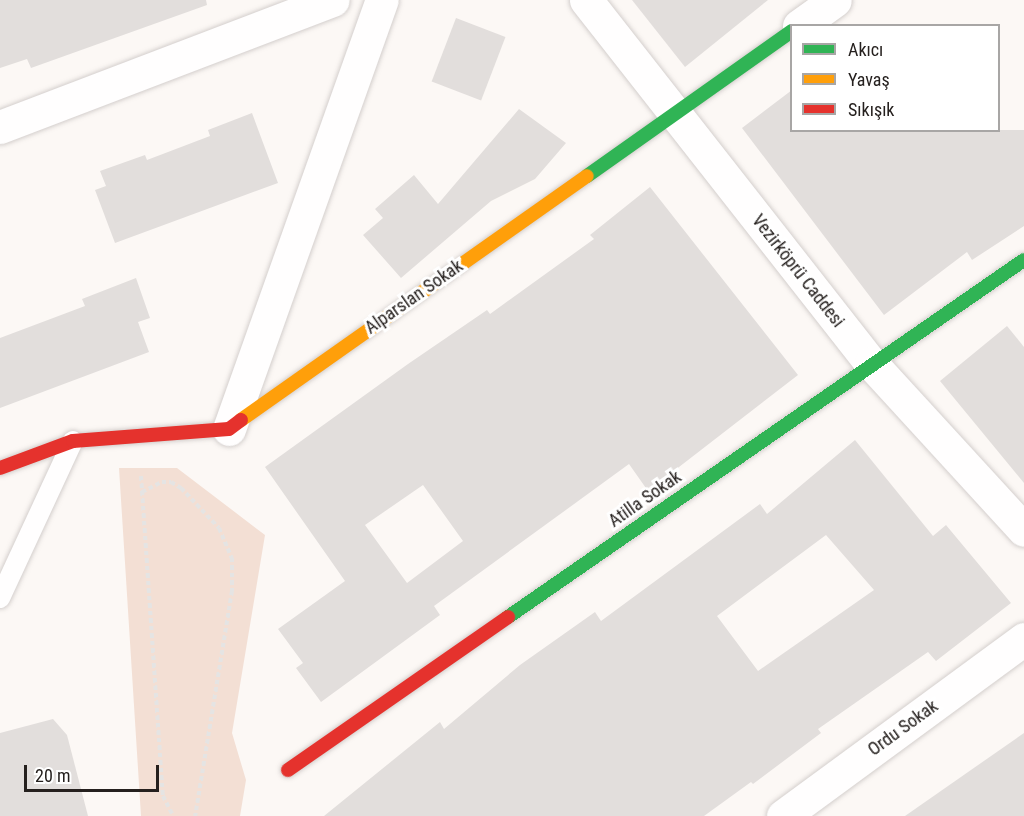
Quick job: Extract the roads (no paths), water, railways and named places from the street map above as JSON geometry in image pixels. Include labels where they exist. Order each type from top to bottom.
[{"type":"street","points":[[0,127],[333,0]]},
{"type":"street","points":[[0,468],[73,441],[229,429],[382,0]]},
{"type":"street","name":"Vezirköprü Caddesi","points":[[586,0],[871,363],[1024,530]]},
{"type":"street","points":[[802,24],[835,0]]},
{"type":"street","name":"Alparslan Sokak","points":[[229,429],[790,32]]},
{"type":"street","name":"Atilla Sokak","points":[[288,770],[871,363],[1024,260]]},
{"type":"street","name":"Ordu Sokak","points":[[783,816],[1024,639]]},
{"type":"lane","points":[[0,598],[73,441]]}]
